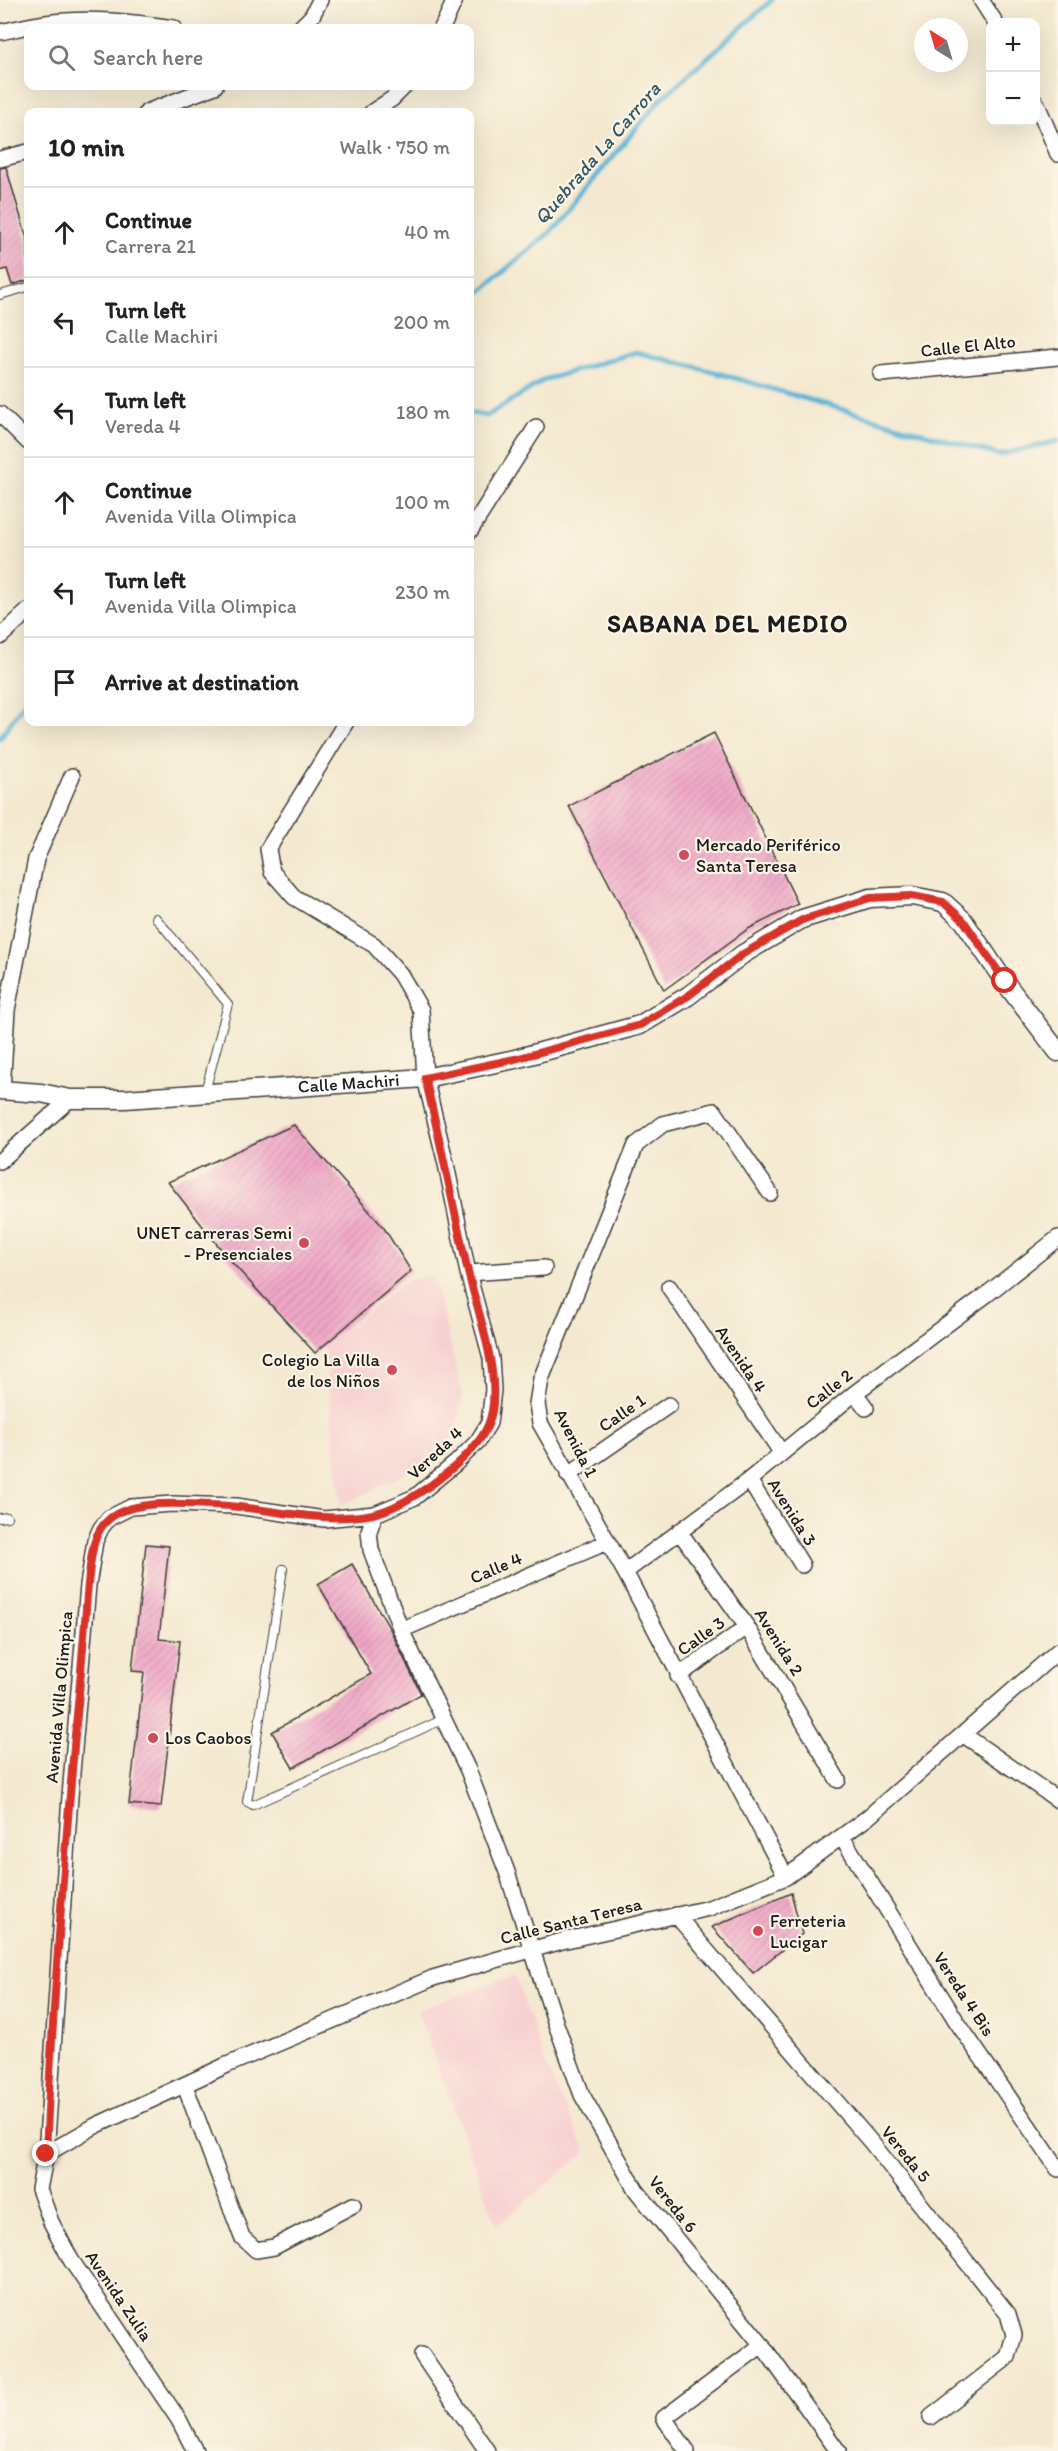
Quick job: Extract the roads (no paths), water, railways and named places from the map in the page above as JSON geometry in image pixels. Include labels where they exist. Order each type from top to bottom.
[{"type":"street","points":[[304,24],[312,16],[320,0]]},
{"type":"street","points":[[444,24],[454,0]]},
{"type":"street","points":[[981,0],[992,18]]},
{"type":"street","points":[[38,24],[87,21],[148,24]]},
{"type":"street","points":[[0,32],[24,27]]},
{"type":"street","points":[[157,108],[205,90]]},
{"type":"street","points":[[378,108],[401,90]]},
{"type":"street","points":[[1040,113],[1058,154]]},
{"type":"street","points":[[0,159],[24,153]]},
{"type":"street","name":"Calle El Alto","points":[[881,374],[1058,357]]},
{"type":"street","points":[[0,414],[24,438]]},
{"type":"street","points":[[474,525],[536,427]]},
{"type":"street","points":[[0,637],[24,615]]},
{"type":"street","name":"Vereda 4","points":[[344,726],[268,849],[272,872],[294,897],[374,945],[400,974],[420,1010],[425,1078],[446,1164],[468,1273],[491,1358],[493,1390],[489,1423],[478,1441],[456,1463],[415,1497],[375,1514]]},
{"type":"street","points":[[1,1090],[7,1010],[36,859],[72,776]]},
{"type":"street","name":"Calle Machiri","points":[[1,1090],[41,1093],[70,1099],[125,1099],[425,1078],[515,1059],[640,1025],[688,996],[743,954],[802,920],[825,910],[870,898],[912,896],[943,902],[963,920],[1005,981],[1056,1044]]},
{"type":"street","points":[[0,1161],[70,1099]]},
{"type":"street","name":"Avenida 1","points":[[770,1193],[714,1111],[663,1124],[636,1144],[541,1379],[537,1404],[540,1423],[624,1572],[786,1877]]},
{"type":"street","name":"Calle 2","points":[[624,1572],[749,1480],[855,1393],[1058,1238]]},
{"type":"street","points":[[468,1273],[544,1268]]},
{"type":"street","name":"Avenida 4","points":[[669,1287],[781,1452]]},
{"type":"street","points":[[855,1393],[866,1408]]},
{"type":"street","name":"Calle 1","points":[[568,1475],[669,1404]]},
{"type":"street","name":"Avenida 3","points":[[749,1480],[802,1565]]},
{"type":"street","name":"Avenida Villa Olimpica","points":[[46,2154],[70,1796],[88,1585],[94,1541],[109,1518],[131,1507],[172,1504],[236,1506],[324,1519],[375,1514]]},
{"type":"street","points":[[375,1514],[369,1531],[371,1550],[400,1630],[468,1770],[507,1872],[532,1951]]},
{"type":"street","name":"Avenida 2","points":[[679,1531],[747,1627],[838,1780]]},
{"type":"street","name":"Calle 4","points":[[400,1630],[607,1542]]},
{"type":"street","name":"Calle 3","points":[[678,1676],[747,1627]]},
{"type":"street","name":"Calle Santa Teresa","points":[[46,2154],[95,2126],[328,2021],[433,1978],[562,1941],[709,1908],[786,1877],[842,1837],[964,1735],[1058,1651]]},
{"type":"street","points":[[964,1735],[1058,1800]]},
{"type":"street","name":"Vereda 4 Bis","points":[[842,1837],[957,2022],[1058,2169]]},
{"type":"street","name":"Vereda 5","points":[[676,1915],[871,2142],[1008,2314],[1014,2335],[1008,2357],[931,2417]]},
{"type":"street","name":"Vereda 6","points":[[532,1951],[582,2095],[636,2190],[762,2346],[838,2451]]},
{"type":"street","points":[[185,2086],[242,2237],[256,2250],[274,2247],[353,2205]]},
{"type":"street","name":"Avenida Zulia","points":[[46,2154],[39,2189],[51,2222],[70,2260],[179,2420],[195,2451]]},
{"type":"street","points":[[687,2451],[664,2418],[762,2346]]},
{"type":"street","points":[[422,2355],[486,2451]]},
{"type":"lane","points":[[0,296],[24,288]]},
{"type":"lane","points":[[156,918],[228,1004],[205,1094]]},
{"type":"lane","points":[[282,1569],[247,1802],[253,1805],[444,1719]]},
{"type":"waterway","name":"Quebrada La Carrora","points":[[474,297],[549,233],[660,100],[772,0]]},
{"type":"waterway","points":[[474,414],[487,416],[544,380],[636,352],[714,372],[999,455],[1058,441]]},
{"type":"waterway","name":"Quebrada La Carrora","points":[[0,738],[24,703]]},
{"type":"place","name":"Mercado Periférico Santa Teresa","points":[[684,855]]},
{"type":"place","name":"UNET carreras Semi - Presenciales","points":[[304,1243]]},
{"type":"place","name":"Colegio La Villa de los Niños","points":[[392,1370]]},
{"type":"place","name":"Los Caobos","points":[[153,1738]]},
{"type":"place","name":"Ferreteria Lucigar","points":[[758,1931]]},
{"type":"district","name":"SABANA DEL MEDIO","points":[[728,624]]}]
